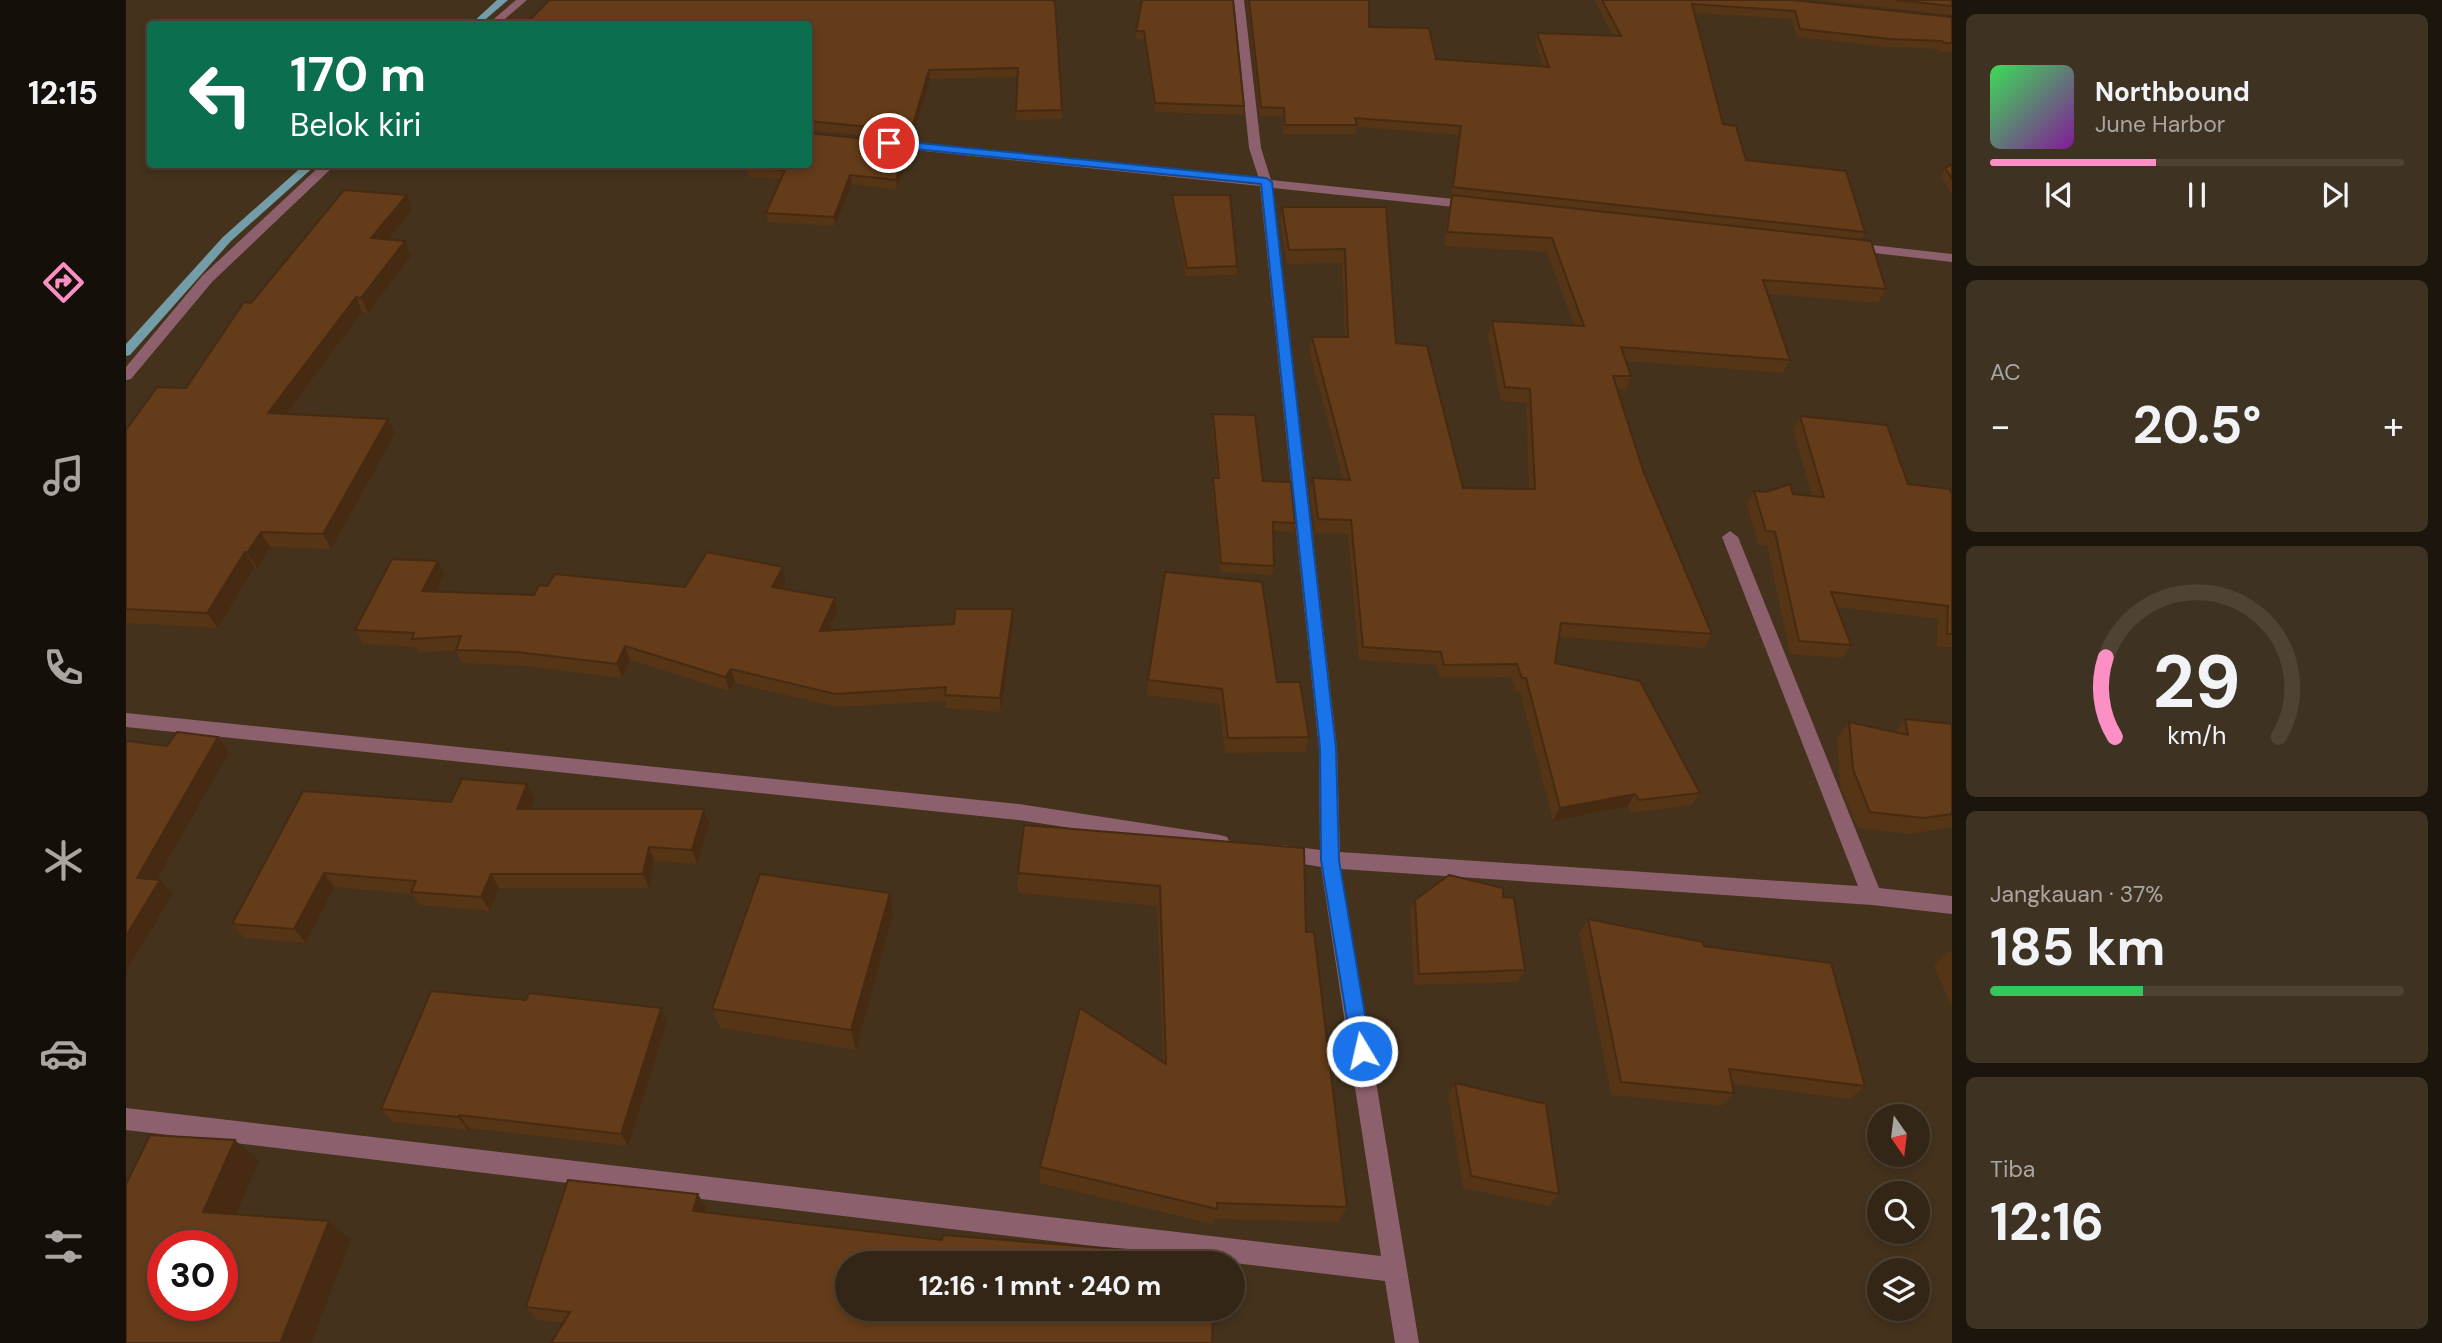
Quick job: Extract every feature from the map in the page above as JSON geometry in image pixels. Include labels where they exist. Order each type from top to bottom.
[{"type":"street","points":[[497,21],[522,0]]},
{"type":"street","points":[[1239,0],[1255,148],[1266,182],[1328,748],[1330,860],[1407,1343]]},
{"type":"street","points":[[878,142],[1480,206]]},
{"type":"street","points":[[126,376],[207,279],[326,168]]},
{"type":"street","points":[[1841,246],[1952,258]]},
{"type":"street","points":[[1730,537],[1872,896]]},
{"type":"street","points":[[126,720],[1019,812],[1235,845]]},
{"type":"street","points":[[1262,849],[1330,860],[1872,896],[1952,905]]},
{"type":"street","points":[[126,1119],[1397,1270]]},
{"type":"building","points":[[549,0],[1050,0],[1055,1],[1062,110],[1016,111],[1018,68],[929,70],[911,131],[812,121],[812,21],[529,21]]},
{"type":"building","points":[[1142,0],[1233,0],[1244,106],[1155,103],[1144,31],[1136,31]]},
{"type":"building","points":[[1249,0],[1369,0],[1369,27],[1429,28],[1436,59],[1549,67],[1537,33],[1621,36],[1602,0],[1793,0],[1952,17],[1952,43],[1800,29],[1795,11],[1692,4],[1723,124],[1736,126],[1746,160],[1846,171],[1865,232],[1453,187],[1461,126],[1355,118],[1357,125],[1285,125],[1284,108],[1261,107]]},
{"type":"building","points":[[1896,0],[1952,0],[1952,6]]},
{"type":"building","points":[[812,133],[907,143],[896,180],[850,175],[834,217],[766,213],[785,170],[747,168],[812,168]]},
{"type":"building","points":[[1952,164],[1952,179],[1945,168]]},
{"type":"building","points":[[344,190],[407,195],[371,238],[405,241],[361,298],[356,297],[268,413],[388,419],[323,534],[261,532],[247,553],[245,552],[207,613],[126,609],[126,430],[157,387],[186,388],[244,302],[251,303]]},
{"type":"building","points":[[1172,195],[1230,195],[1237,266],[1187,268]]},
{"type":"building","points":[[1452,195],[1871,241],[1886,289],[1763,280],[1790,360],[1621,347],[1631,376],[1613,376],[1644,473],[1712,634],[1561,623],[1555,663],[1640,681],[1700,793],[1639,800],[1635,794],[1560,808],[1526,678],[1522,678],[1517,664],[1444,665],[1441,652],[1363,647],[1351,520],[1318,519],[1313,478],[1350,480],[1312,337],[1348,337],[1345,249],[1289,250],[1282,207],[1386,207],[1396,343],[1427,346],[1463,488],[1535,489],[1530,389],[1505,387],[1492,321],[1584,326],[1552,238],[1447,232]]},
{"type":"building","points":[[1213,414],[1255,415],[1263,481],[1291,482],[1295,523],[1273,522],[1274,566],[1221,563],[1213,478],[1219,478]]},
{"type":"building","points":[[1800,416],[1887,425],[1908,484],[1950,489],[1952,634],[1947,634],[1948,606],[1831,592],[1851,645],[1799,641],[1775,532],[1766,531],[1754,491],[1766,492],[1790,484],[1793,494],[1824,497]]},
{"type":"building","points":[[707,552],[783,567],[772,587],[835,598],[820,631],[954,624],[955,609],[1013,609],[1000,698],[945,695],[946,687],[835,694],[731,669],[725,677],[625,646],[617,664],[517,652],[456,650],[461,636],[412,639],[414,633],[355,630],[392,559],[438,561],[422,591],[534,595],[539,585],[547,586],[555,574],[685,587]]},
{"type":"building","points":[[1165,572],[1262,582],[1277,682],[1300,682],[1309,737],[1228,738],[1222,689],[1148,680]]},
{"type":"building","points":[[1905,719],[1952,724],[1952,814],[1924,818],[1870,812],[1853,769],[1849,722],[1908,735]]},
{"type":"building","points":[[177,732],[218,737],[137,878],[160,880],[126,936],[126,741],[167,746]]},
{"type":"building","points":[[462,779],[527,784],[517,809],[704,809],[692,850],[649,847],[643,874],[491,874],[481,897],[411,892],[416,881],[324,873],[294,929],[232,924],[303,791],[451,802]]},
{"type":"building","points":[[1024,825],[1304,848],[1306,932],[1314,932],[1347,1207],[1217,1203],[1217,1209],[1040,1167],[1080,1008],[1166,1064],[1160,886],[1018,873]]},
{"type":"building","points":[[760,874],[890,893],[851,1030],[712,1009]]},
{"type":"building","points":[[1449,875],[1503,888],[1503,897],[1514,898],[1525,970],[1419,974],[1415,900]]},
{"type":"building","points":[[1588,919],[1703,942],[1704,946],[1831,963],[1865,1086],[1729,1069],[1734,1093],[1621,1082]]},
{"type":"building","points":[[431,991],[526,1000],[529,993],[661,1008],[621,1134],[459,1115],[381,1109]]},
{"type":"building","points":[[1455,1083],[1546,1104],[1559,1194],[1471,1176]]},
{"type":"building","points":[[150,1135],[235,1140],[203,1212],[329,1221],[280,1343],[126,1343],[126,1184]]},
{"type":"building","points":[[568,1180],[698,1194],[693,1211],[942,1240],[943,1235],[1141,1251],[835,1251],[835,1321],[1213,1321],[1212,1343],[551,1343],[570,1312],[526,1307]]},
{"type":"waterway","points":[[478,21],[503,0]]},
{"type":"waterway","points":[[126,352],[227,239],[307,168]]},
{"type":"route","points":[[889,143],[1266,182],[1328,748],[1330,860],[1362,1051]]}]
